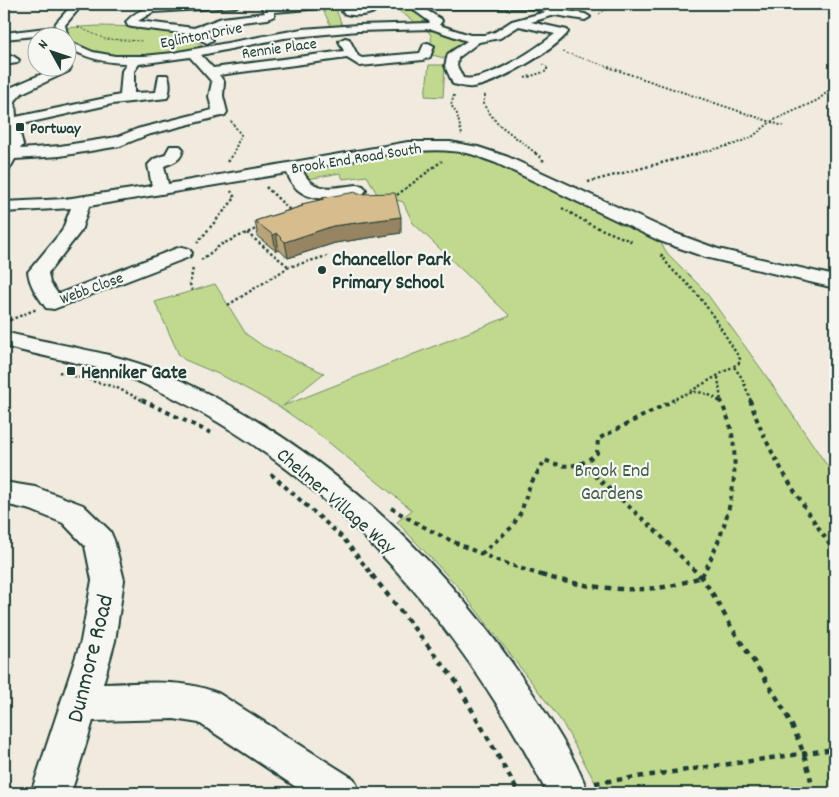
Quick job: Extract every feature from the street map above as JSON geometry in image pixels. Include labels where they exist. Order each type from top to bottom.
[{"type":"street","points":[[62,28],[63,20],[78,4]]},
{"type":"street","points":[[235,4],[153,9],[145,11],[131,22],[132,24],[194,30],[222,22],[264,17],[270,14],[267,6],[322,7]]},
{"type":"street","points":[[383,4],[369,5],[370,11],[376,17],[388,16]]},
{"type":"street","name":"Eglinton Drive","points":[[432,26],[437,21],[420,11],[424,7],[435,5],[545,6],[553,12],[585,17]]},
{"type":"street","points":[[344,8],[370,11]]},
{"type":"street","points":[[344,8],[354,29]]},
{"type":"street","name":"Eglinton Drive","points":[[78,51],[94,56],[136,59],[186,55],[282,35],[354,29],[432,26],[444,29],[456,36],[476,39],[498,36],[516,23],[544,17],[553,12]]},
{"type":"street","points":[[476,39],[452,57],[451,66],[458,81],[477,82],[494,75],[548,48],[563,32],[516,23]]},
{"type":"street","points":[[194,30],[194,33],[219,48]]},
{"type":"street","points":[[339,30],[355,60],[367,62],[426,51],[438,59]]},
{"type":"street","points":[[4,36],[28,35]]},
{"type":"street","name":"Rennie Place","points":[[211,72],[351,54]]},
{"type":"street","points":[[6,158],[120,141],[142,132],[220,112],[216,96],[218,82],[211,72],[186,55]]},
{"type":"street","points":[[78,62],[94,56]]},
{"type":"street","points":[[127,98],[128,71],[136,59]]},
{"type":"street","points":[[6,158],[15,145],[7,110],[10,90],[39,78]]},
{"type":"street","points":[[11,122],[64,112],[90,103],[162,95],[163,78]]},
{"type":"street","name":"Brook End Road South","points":[[4,207],[81,202],[408,147],[429,146],[452,152],[473,150],[502,160],[667,237],[712,253],[835,282]]},
{"type":"street","points":[[160,190],[156,166],[159,162],[172,159],[174,149]]},
{"type":"street","points":[[292,167],[302,186],[312,191],[329,193],[356,190]]},
{"type":"street","name":"Webb Close","points":[[81,202],[80,215],[72,232],[38,272],[40,284],[54,303],[182,253]]},
{"type":"street","name":"Chelmer Village Way","points":[[6,329],[150,377],[207,404],[274,444],[329,486],[400,553],[463,624],[521,704],[566,790]]},
{"type":"street","name":"Dunmore Road","points":[[4,493],[36,499],[73,514],[99,540],[108,580],[98,641],[51,793]]},
{"type":"street","points":[[80,703],[174,701],[205,706],[340,793]]},
{"type":"path","points":[[75,26],[105,39],[167,44],[186,55]]},
{"type":"path","points":[[524,79],[547,71],[548,68],[538,61],[548,48],[644,78],[783,126]]},
{"type":"path","points":[[387,202],[452,152],[461,140],[462,131],[457,114],[451,105],[452,97],[464,82]]},
{"type":"path","points":[[566,190],[569,188],[562,183],[583,184],[622,172],[735,144],[752,136],[770,122],[818,100],[835,85]]},
{"type":"path","points":[[486,92],[483,104],[497,124],[543,159],[543,165]]},
{"type":"path","points":[[265,187],[298,218]]},
{"type":"path","points":[[192,291],[190,284],[192,269],[205,255],[246,232],[265,226]]},
{"type":"path","points":[[246,232],[289,267]]},
{"type":"path","points":[[481,554],[512,527],[522,512],[530,485],[545,460],[560,467],[574,467],[597,453],[598,438],[718,377],[739,363],[740,359],[728,337],[708,308],[668,266],[659,252]]},
{"type":"path","points":[[228,305],[289,267],[328,256]]},
{"type":"path","points":[[6,329],[54,303]]},
{"type":"path","points":[[734,366],[741,373],[757,419],[804,505],[835,553]]},
{"type":"path","points":[[52,370],[115,388],[216,436]]},
{"type":"path","points":[[384,503],[437,535],[481,554],[508,565],[563,580],[602,586],[650,588],[672,586],[701,577],[724,530],[732,494],[734,450],[731,427],[717,390],[718,377]]},
{"type":"path","points":[[691,391],[710,395],[720,401]]},
{"type":"path","points":[[581,463],[652,527],[701,577],[754,664],[788,715],[806,753],[812,773],[813,793]]},
{"type":"path","points":[[270,472],[343,538],[455,680],[518,793]]},
{"type":"path","points":[[566,790],[835,749]]},
{"type":"green space","points":[[320,4],[334,4],[343,28],[332,28]]},
{"type":"green space","points":[[389,4],[431,4],[417,8],[413,12],[430,21],[424,25],[419,25]]},
{"type":"green space","points":[[99,26],[152,28],[177,33],[189,38],[201,44],[201,49],[145,56],[103,54],[78,48],[78,28],[62,28]]},
{"type":"green space","points":[[426,29],[437,30],[469,41],[448,59],[432,55],[431,35]]},
{"type":"green space","points":[[429,65],[445,65],[443,97],[425,96]]},
{"type":"green space","name":"Brook End Gardens","points":[[430,150],[461,153],[497,163],[660,242],[668,254],[705,291],[835,477],[835,793],[601,793],[562,722],[460,589],[397,522],[412,510],[322,437],[280,407],[223,376],[185,360],[179,355],[155,302],[215,284],[246,334],[263,346],[324,373],[283,406],[510,316],[413,223],[403,202],[377,194],[367,176],[343,179],[340,173],[308,179],[303,175],[311,169],[321,166],[398,152]]},
{"type":"building","points":[[356,192],[357,194],[395,193],[401,217],[333,226],[285,242],[276,233],[273,235],[255,221],[303,206],[302,204],[324,199],[322,198]]},
{"type":"place","name":"Portway","points":[[20,127]]},
{"type":"place","name":"Chancellor Park Primary School","points":[[322,270]]},
{"type":"place","name":"Henniker Gate","points":[[71,371]]}]
